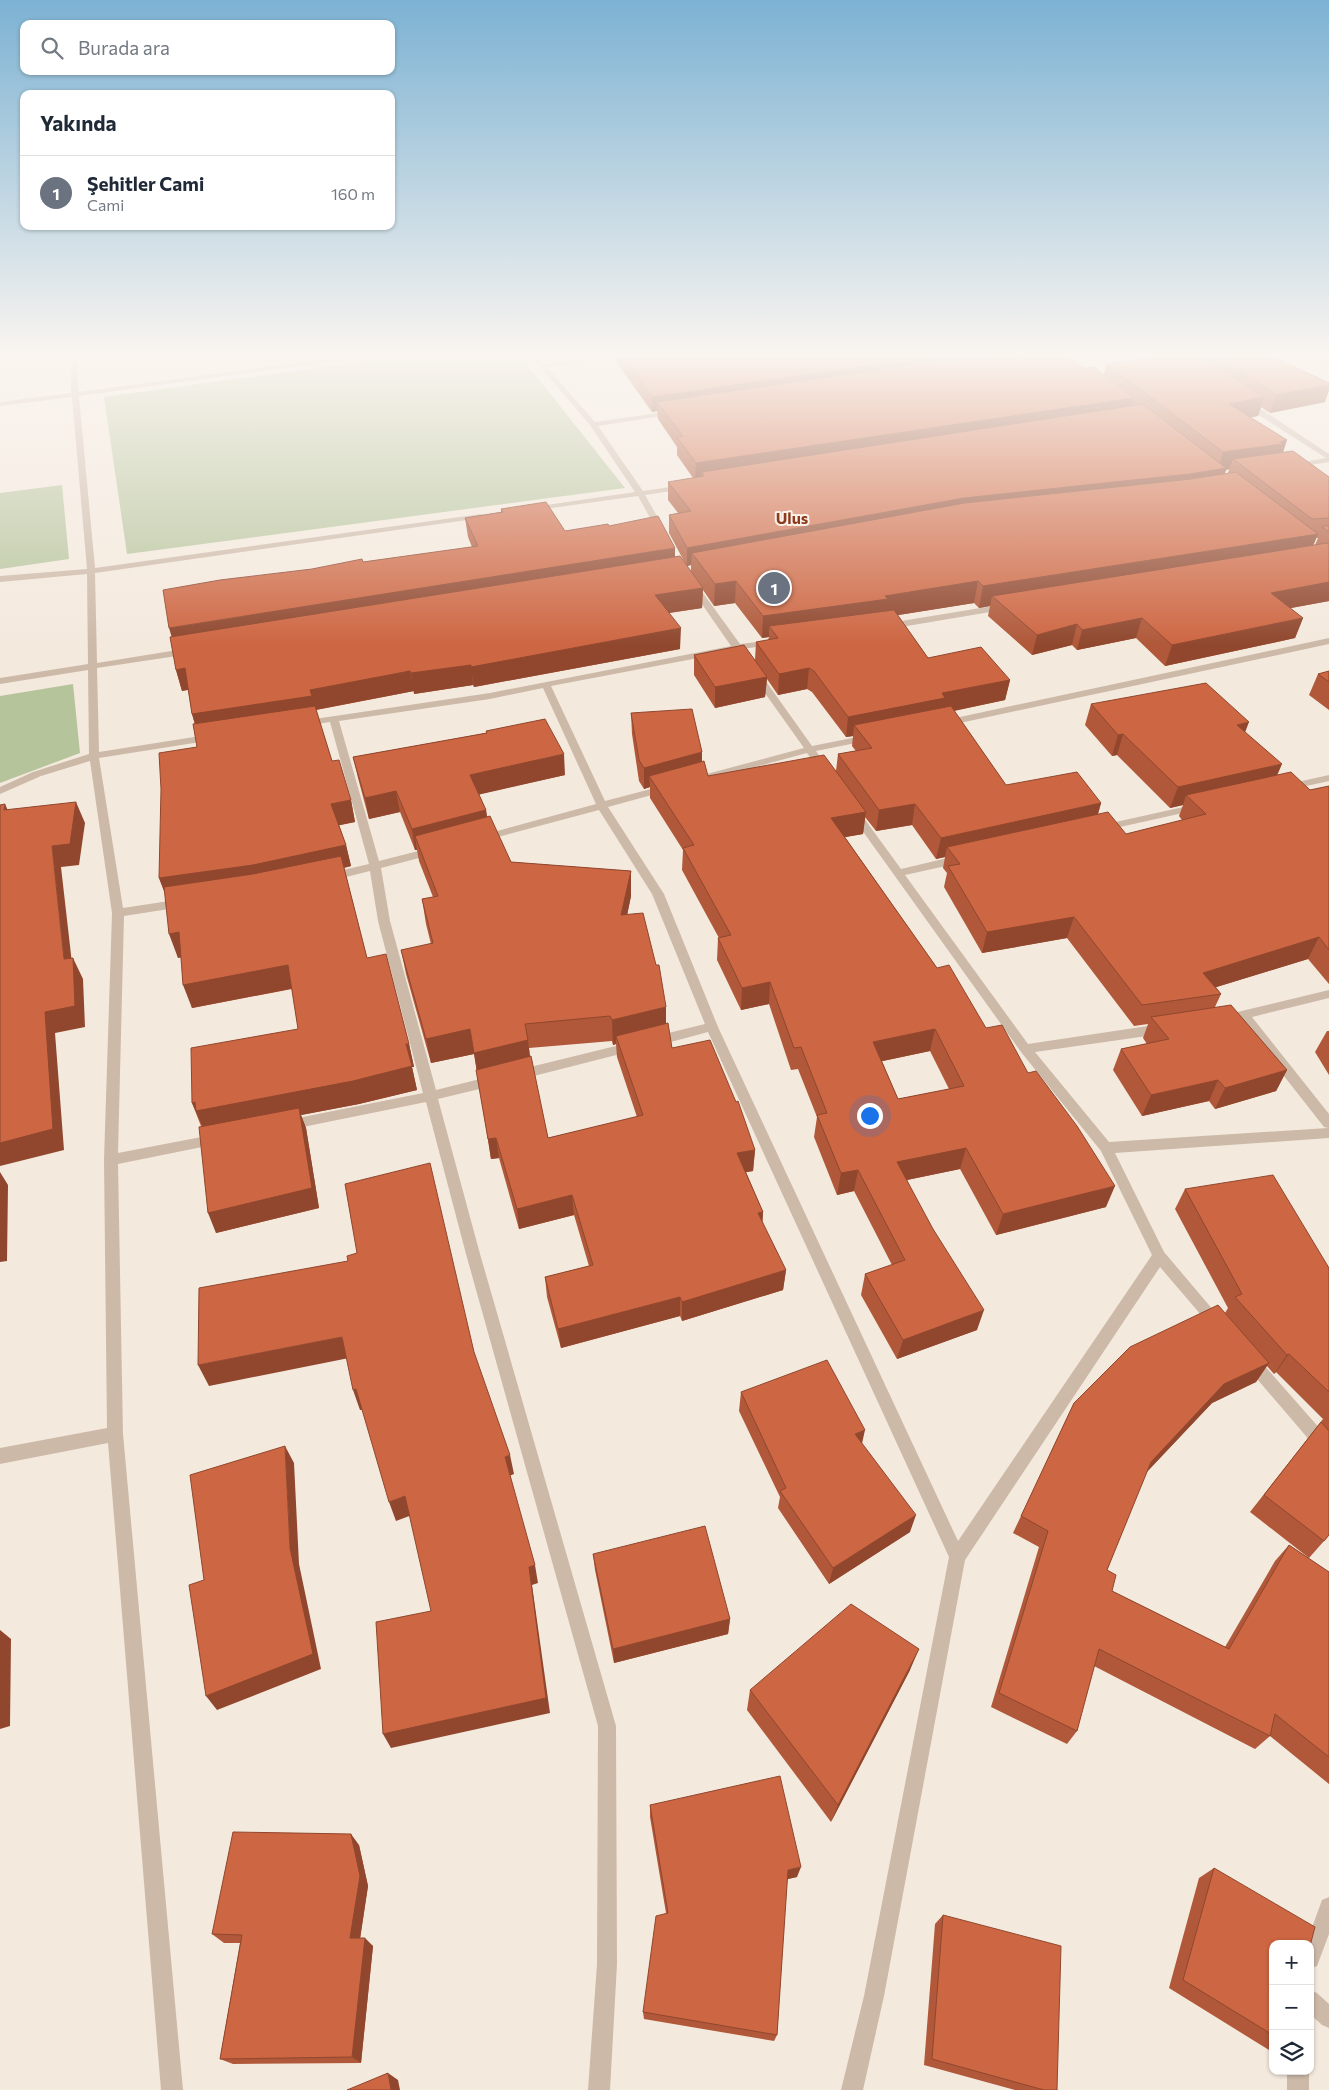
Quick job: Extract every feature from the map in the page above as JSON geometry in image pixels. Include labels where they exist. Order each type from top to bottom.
[{"type":"street","points":[[80,451],[91,571],[94,756],[118,913],[111,1160],[115,1434],[172,2090]]},
{"type":"street","points":[[611,451],[640,494],[669,545]]},
{"type":"street","points":[[1316,451],[1329,459]]},
{"type":"street","points":[[1290,466],[1329,459]]},
{"type":"street","points":[[523,510],[689,486]]},
{"type":"street","points":[[0,579],[91,571],[493,514]]},
{"type":"street","points":[[683,571],[832,780]]},
{"type":"street","points":[[883,626],[1014,606]]},
{"type":"street","points":[[294,724],[490,696],[737,646],[786,640]]},
{"type":"street","points":[[934,725],[1329,641]]},
{"type":"street","points":[[0,681],[201,649]]},
{"type":"street","points":[[546,685],[602,806],[658,894],[712,1027],[957,1557]]},
{"type":"street","points":[[334,719],[375,867],[384,921],[431,1096],[607,1726],[607,1964],[598,2090]]},
{"type":"street","points":[[0,792],[37,774],[94,756],[227,735]]},
{"type":"street","points":[[698,780],[810,749],[876,736]]},
{"type":"street","points":[[1281,788],[1329,778]]},
{"type":"street","points":[[469,841],[679,785]]},
{"type":"street","points":[[848,803],[1025,1049],[1106,1148],[1159,1256],[1224,1331]]},
{"type":"street","points":[[1089,831],[1204,805]]},
{"type":"street","points":[[317,879],[375,867],[441,849]]},
{"type":"street","points":[[897,873],[974,856]]},
{"type":"street","points":[[118,913],[194,902]]},
{"type":"street","points":[[1215,1021],[1244,1016],[1329,994]]},
{"type":"street","points":[[1244,1016],[1329,1123]]},
{"type":"street","points":[[1025,1049],[1177,1026]]},
{"type":"street","points":[[276,1127],[431,1096],[712,1027]]},
{"type":"street","points":[[1106,1148],[1329,1133]]},
{"type":"street","points":[[111,1160],[227,1137]]},
{"type":"street","points":[[852,2090],[874,1996],[957,1557],[1159,1256]]},
{"type":"street","points":[[1244,1354],[1329,1451]]},
{"type":"street","points":[[0,1456],[115,1434]]},
{"type":"street","points":[[1314,1948],[1329,1907]]},
{"type":"street","points":[[1314,2004],[1329,2018]]},
{"type":"street","points":[[1298,2075],[1298,2090]]},
{"type":"green space","points":[[112,451],[595,451],[625,488],[127,554]]},
{"type":"green space","points":[[62,485],[69,559],[0,569],[0,493]]},
{"type":"green space","points":[[73,684],[80,753],[0,783],[0,696]]},
{"type":"building","points":[[687,451],[780,451],[696,463]]},
{"type":"building","points":[[841,451],[1203,451],[1226,468],[1190,474],[964,498],[687,548],[669,515],[691,511],[668,482],[704,476],[702,472]]},
{"type":"building","points":[[1293,451],[1329,477],[1329,518],[1312,519],[1233,459]]},
{"type":"building","points":[[1236,472],[1318,534],[983,586],[978,581],[885,596],[888,599],[763,616],[736,581],[715,584],[692,553],[965,503],[1191,479]]},
{"type":"building","points":[[546,502],[565,531],[608,524],[609,526],[658,516],[675,548],[169,628],[163,590],[220,580],[312,569],[362,559],[363,562],[478,546],[465,518],[503,512],[501,509]]},
{"type":"building","points":[[1329,525],[1329,532],[1322,527]]},
{"type":"building","points":[[1329,544],[1329,582],[1271,593],[1303,618],[1172,645],[1142,618],[1082,630],[1077,624],[1037,635],[992,596]]},
{"type":"building","points":[[680,556],[703,588],[655,595],[681,628],[471,667],[471,665],[411,673],[410,671],[310,690],[312,696],[192,714],[185,668],[176,670],[170,637]]},
{"type":"building","points":[[894,610],[928,658],[981,647],[1010,680],[942,693],[945,698],[848,717],[814,671],[809,668],[779,674],[756,642],[778,638],[769,626]]},
{"type":"building","points":[[744,645],[767,677],[715,687],[694,655]]},
{"type":"building","points":[[1329,671],[1329,682],[1318,674]]},
{"type":"building","points":[[1206,683],[1249,722],[1237,725],[1282,764],[1178,787],[1123,734],[1118,735],[1091,704]]},
{"type":"building","points":[[315,706],[332,761],[339,760],[351,800],[331,804],[346,845],[253,865],[159,878],[161,789],[159,753],[197,747],[193,724]]},
{"type":"building","points":[[951,706],[1006,785],[1077,772],[1101,803],[941,838],[915,804],[879,810],[838,754],[872,748],[854,725]]},
{"type":"building","points":[[692,709],[702,752],[644,768],[639,760],[631,713]]},
{"type":"building","points":[[545,719],[564,754],[470,775],[486,810],[412,829],[396,791],[365,798],[353,757],[487,733],[486,731]]},
{"type":"building","points":[[824,755],[866,812],[831,818],[937,968],[949,965],[986,1028],[1002,1025],[1028,1073],[1036,1071],[1077,1126],[1115,1186],[1003,1214],[966,1148],[897,1162],[933,1229],[984,1310],[903,1340],[865,1274],[905,1260],[858,1170],[841,1173],[817,1115],[827,1113],[801,1047],[794,1048],[770,982],[742,988],[718,938],[731,935],[683,848],[694,845],[649,776],[704,761],[708,776]],"holes":[[[935,1029],[964,1086],[898,1099],[873,1042]]]},
{"type":"building","points":[[1291,772],[1310,790],[1329,786],[1329,950],[1319,937],[1203,973],[1221,994],[1142,1005],[1074,917],[987,932],[948,866],[960,864],[947,847],[1108,812],[1126,834],[1206,814],[1186,795]]},
{"type":"building","points":[[76,802],[70,844],[52,846],[64,959],[73,958],[75,1006],[45,1012],[53,1129],[0,1143],[0,805],[5,804],[4,810]]},
{"type":"building","points":[[490,816],[511,862],[631,871],[621,915],[643,913],[656,965],[659,965],[666,1007],[612,1020],[610,1016],[525,1024],[528,1040],[474,1053],[470,1029],[426,1039],[401,950],[433,943],[422,899],[438,896],[415,836]]},
{"type":"building","points":[[341,856],[367,958],[386,954],[409,1044],[406,1044],[412,1066],[353,1081],[196,1111],[195,1102],[192,1103],[191,1048],[298,1029],[288,965],[183,985],[179,932],[169,934],[164,887],[253,874]]},
{"type":"building","points":[[1231,1005],[1287,1070],[1225,1088],[1218,1080],[1151,1095],[1121,1049],[1169,1039],[1151,1017]]},
{"type":"building","points":[[668,1023],[672,1048],[710,1040],[736,1102],[738,1101],[755,1150],[737,1153],[763,1212],[758,1213],[786,1270],[682,1302],[680,1297],[558,1329],[545,1277],[593,1265],[572,1195],[517,1209],[496,1138],[488,1139],[476,1070],[531,1056],[548,1138],[643,1115],[616,1036]]},
{"type":"building","points":[[299,1108],[312,1188],[208,1213],[199,1127]]},
{"type":"building","points":[[430,1163],[474,1352],[510,1455],[505,1457],[535,1565],[529,1567],[546,1698],[383,1734],[376,1622],[431,1611],[405,1496],[389,1502],[356,1389],[353,1390],[342,1337],[198,1365],[199,1288],[348,1261],[347,1256],[357,1253],[345,1184]]},
{"type":"building","points":[[1273,1175],[1329,1268],[1329,1392],[1289,1354],[1287,1355],[1235,1297],[1242,1294],[1185,1189]]},
{"type":"building","points":[[1218,1305],[1269,1363],[1224,1384],[1151,1462],[1107,1570],[1116,1575],[1112,1591],[1229,1649],[1289,1545],[1329,1572],[1329,1757],[1275,1714],[1270,1736],[1099,1649],[1077,1731],[999,1693],[1048,1531],[1021,1516],[1074,1403],[1130,1347]]},
{"type":"building","points":[[827,1360],[865,1430],[855,1434],[916,1515],[833,1568],[780,1491],[786,1488],[741,1392]]},
{"type":"building","points":[[1321,1422],[1329,1431],[1329,1535],[1324,1541],[1264,1495]]},
{"type":"building","points":[[285,1446],[290,1548],[313,1654],[206,1696],[189,1585],[204,1580],[190,1475]]},
{"type":"building","points":[[705,1526],[730,1619],[613,1649],[593,1554]]},
{"type":"building","points":[[851,1604],[919,1649],[838,1805],[750,1690]]},
{"type":"building","points":[[780,1776],[801,1867],[788,1870],[777,2035],[643,2012],[656,1916],[668,1913],[650,1805]]},
{"type":"building","points":[[233,1832],[351,1834],[360,1876],[350,1938],[365,1938],[352,2057],[220,2059],[242,1935],[212,1934]]},
{"type":"building","points":[[1214,1868],[1315,1927],[1312,1940],[1269,1940],[1269,2033],[1183,1980]]},
{"type":"building","points":[[943,1915],[1061,1946],[1057,2090],[1044,2090],[932,2059]]},
{"type":"building","points":[[388,2073],[391,2090],[347,2090]]},
{"type":"place","name":"Şehitler Cami","points":[[774,588]]},
{"type":"district","name":"Ulus","points":[[792,517]]}]
